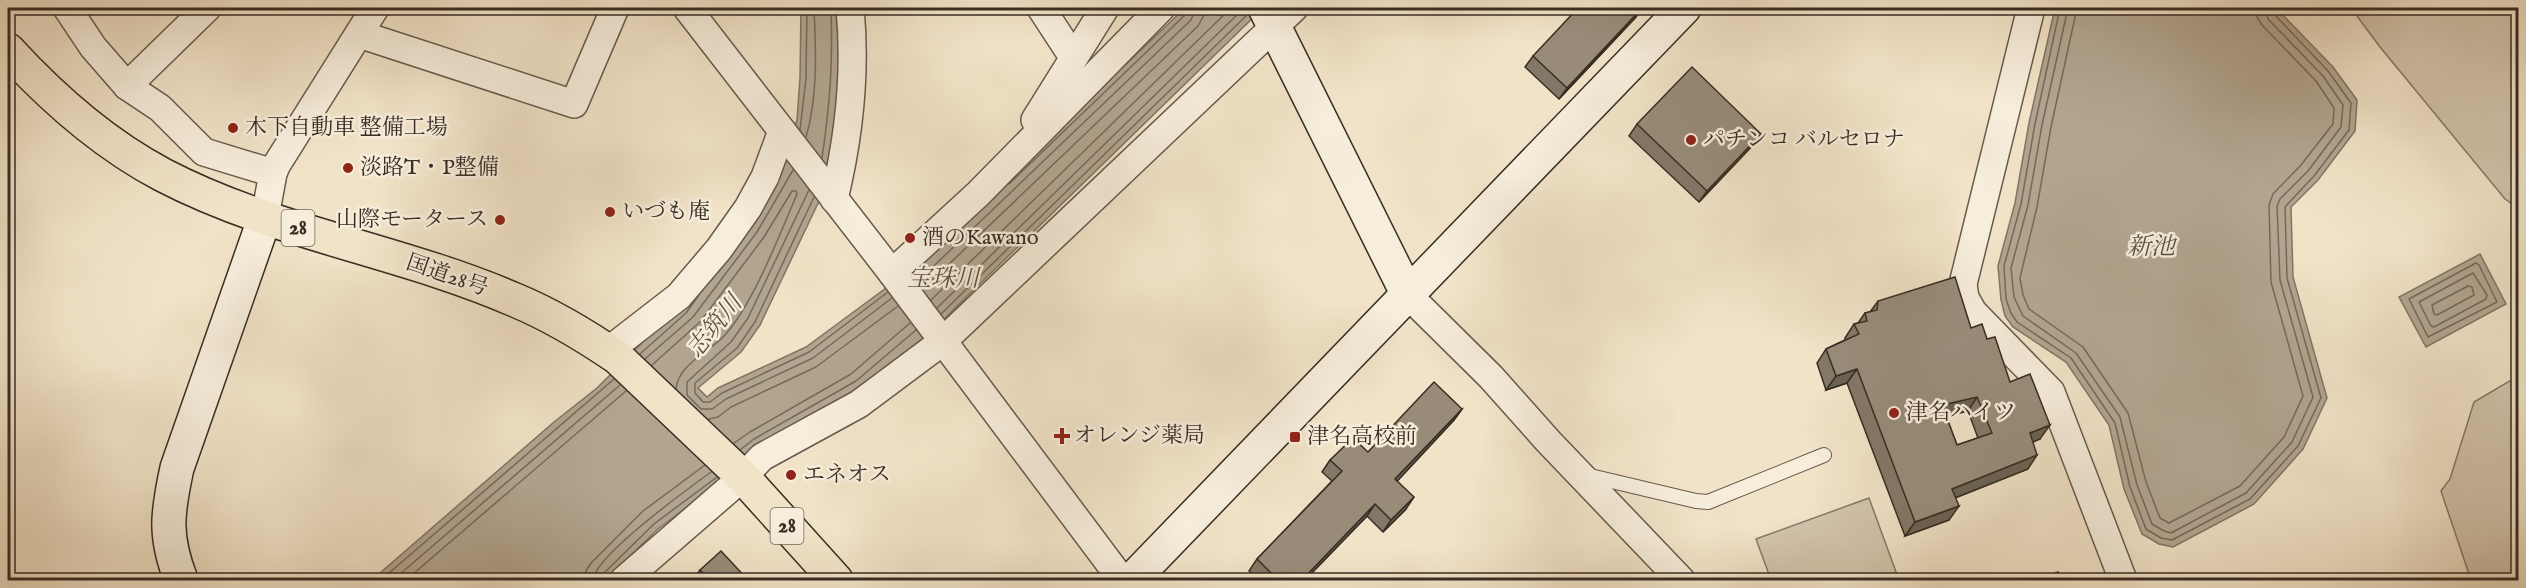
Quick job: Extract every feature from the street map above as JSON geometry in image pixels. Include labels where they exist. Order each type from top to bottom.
[{"type":"highway","name":"国道28号","points":[[8,50],[61,103],[126,154],[194,190],[265,217],[433,270],[515,300],[577,332],[613,355],[740,475],[832,579]]},
{"type":"street","points":[[67,8],[93,47],[127,86],[160,108],[204,152],[273,173]]},
{"type":"street","points":[[127,86],[207,8]]},
{"type":"street","points":[[181,580],[172,556],[168,531],[169,506],[177,468],[265,217],[273,173],[375,8]]},
{"type":"street","points":[[359,34],[574,104],[615,8]]},
{"type":"street","points":[[687,8],[892,273],[1122,580]]},
{"type":"street","points":[[831,196],[839,177],[851,86],[853,49],[850,8]]},
{"type":"street","points":[[1041,8],[1073,57]]},
{"type":"street","points":[[1039,130],[1034,119],[1105,8]]},
{"type":"street","points":[[892,273],[978,194],[1161,8]]},
{"type":"street","points":[[1132,580],[1684,8]]},
{"type":"street","points":[[2031,8],[1963,284],[1965,298],[1973,312],[2051,392],[2123,580]]},
{"type":"street","points":[[624,580],[762,457],[859,404],[940,339],[1276,16],[1408,295],[1491,377],[1675,578]]},
{"type":"street","points":[[613,355],[679,296],[719,249],[748,208],[784,135]]},
{"type":"lane","points":[[1578,473],[1708,502],[1824,455]]},
{"type":"shaded area","points":[[2351,8],[2518,8],[2518,208],[2505,199],[2380,47]]},
{"type":"shaded area","points":[[2518,376],[2518,580],[2471,580],[2441,491],[2450,479],[2474,402]]},
{"type":"shaded area","points":[[1869,498],[1899,580],[1771,580],[1756,539]]},
{"type":"water","points":[[801,8],[844,8],[844,101],[821,197],[760,325],[741,352],[698,388],[707,397],[718,388],[806,347],[909,271],[1185,8],[1263,8],[953,310],[924,342],[864,392],[761,451],[658,529],[605,580],[372,580],[554,422],[597,388],[647,338],[682,309],[786,154],[797,120]]},
{"type":"water","name":"新池","points":[[2055,8],[2276,8],[2333,67],[2357,100],[2355,131],[2318,180],[2291,207],[2293,277],[2327,398],[2303,449],[2254,504],[2173,547],[2159,544],[2142,534],[2124,489],[2109,425],[2066,362],[2013,327],[2005,316],[2001,300],[1998,266],[2015,203],[2029,123]]},
{"type":"water","points":[[2480,254],[2506,304],[2426,347],[2399,297]]},
{"type":"building","points":[[1578,8],[1642,8],[1567,88],[1533,56]]},
{"type":"building","name":"パチンコ バルセロナ","points":[[1692,67],[1761,134],[1707,191],[1637,124]]},
{"type":"building","name":"津名ハイツ","points":[[1955,277],[1971,328],[1982,324],[1987,339],[1995,337],[2010,382],[2030,374],[2050,425],[2030,433],[2037,455],[1952,489],[1959,506],[1915,522],[1857,369],[1836,376],[1826,349],[1859,334],[1854,324],[1867,321],[1865,313],[1877,310],[1878,301]],"holes":[[[1977,397],[1992,433],[1957,445],[1942,405]]]},
{"type":"building","points":[[1434,382],[1462,409],[1395,479],[1414,497],[1391,520],[1375,504],[1302,580],[1278,580],[1257,559],[1342,471],[1330,460],[1353,438],[1368,452]]},
{"type":"building","points":[[721,551],[748,580],[709,580],[700,570]]},
{"type":"building","points":[[2058,572],[2061,580],[2036,580]]},
{"type":"place","name":"木下自動車 整備工場","points":[[233,128]]},
{"type":"place","name":"パチンコ バルセロナ","points":[[1691,140]]},
{"type":"place","name":"淡路T・P整備","points":[[348,168]]},
{"type":"place","name":"いづも庵","points":[[610,212]]},
{"type":"place","name":"山際モータース","points":[[500,220]]},
{"type":"place","name":"酒のKawano","points":[[910,238]]},
{"type":"place","name":"津名ハイツ","points":[[1894,413]]},
{"type":"place","name":"オレンジ薬局","points":[[1062,436]]},
{"type":"place","name":"津名高校前","points":[[1295,437]]},
{"type":"place","name":"エネオス","points":[[791,475]]},
{"type":"water label","name":"宝珠川","points":[[943,279]]},
{"type":"water label","name":"志筑川","points":[[715,327]]}]
